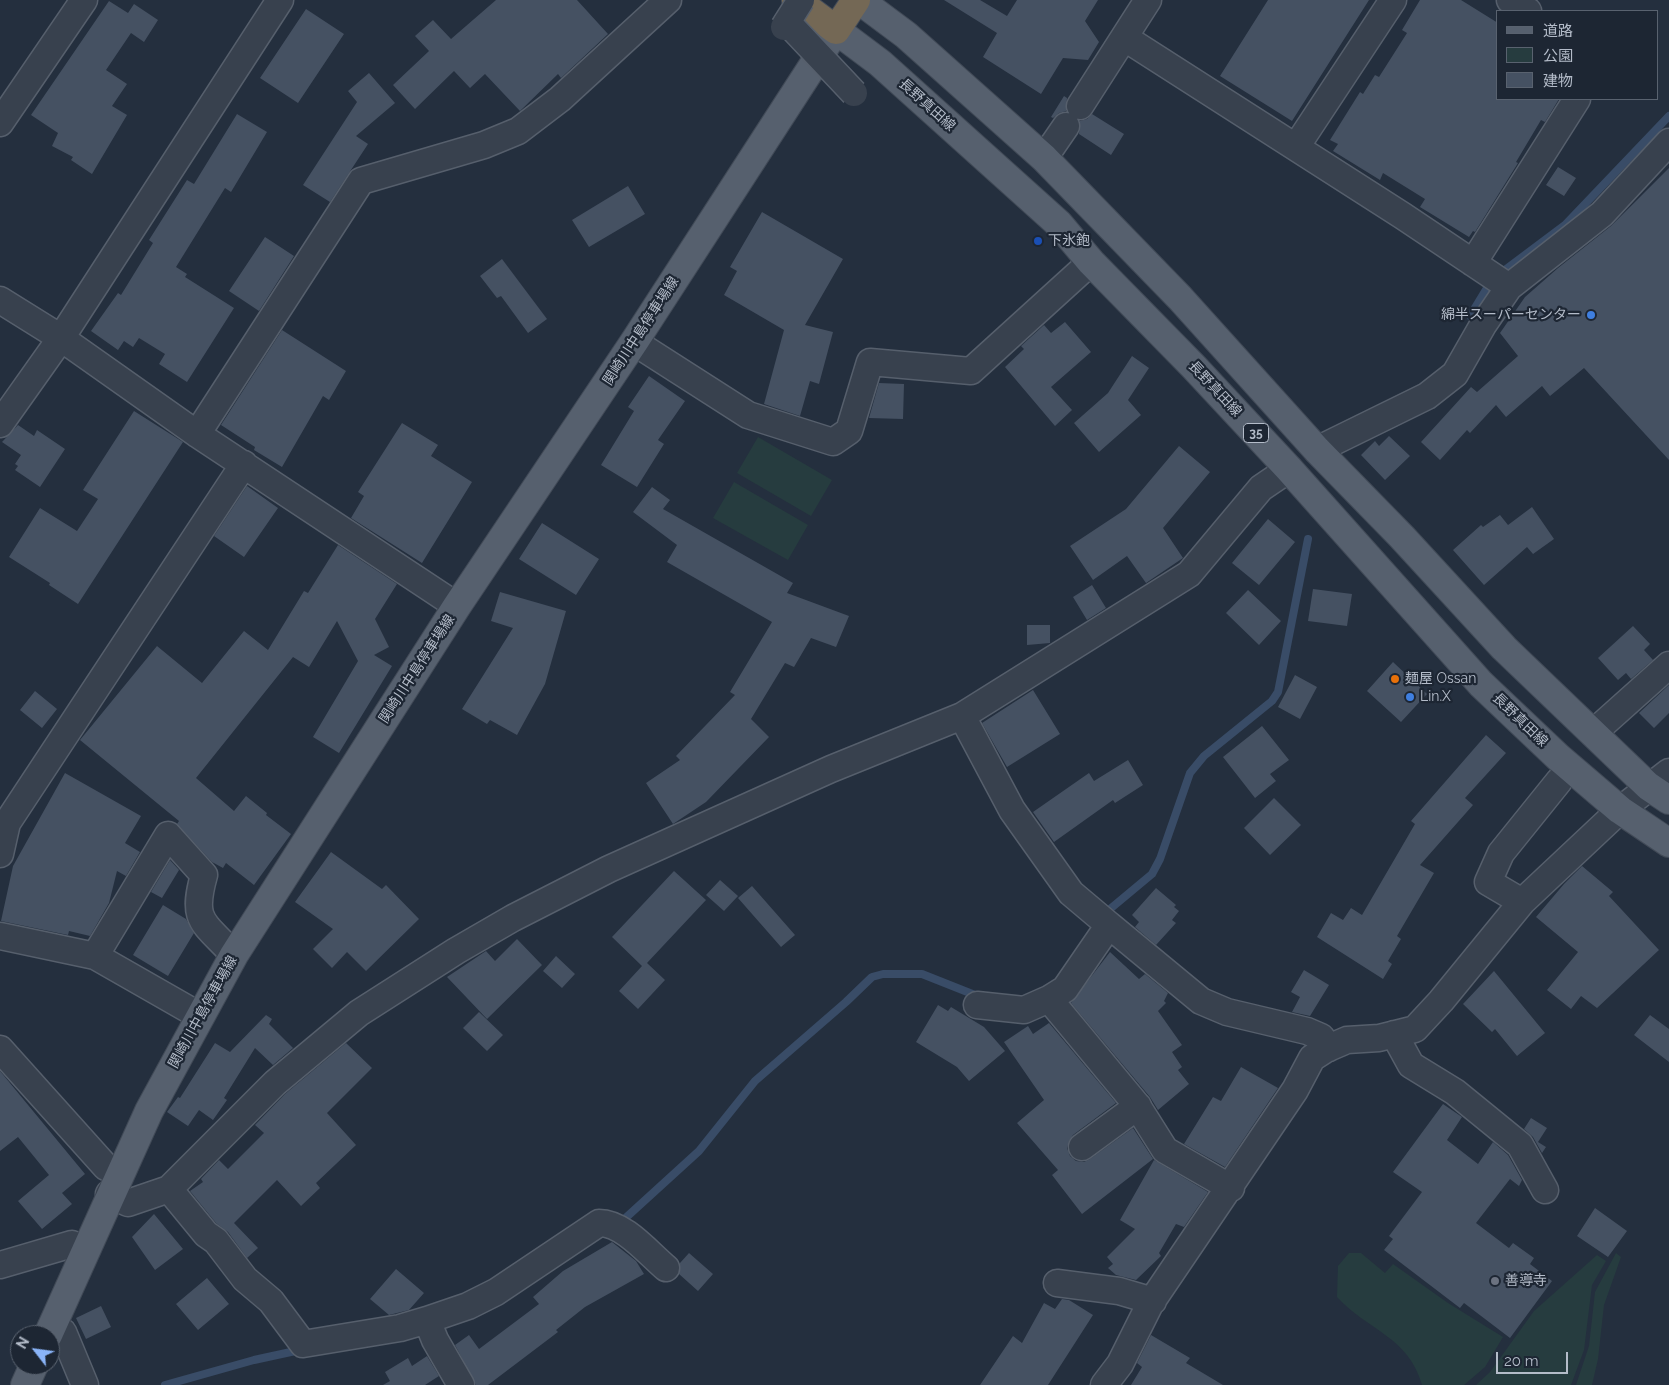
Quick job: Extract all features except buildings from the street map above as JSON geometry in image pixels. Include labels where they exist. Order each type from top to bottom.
[{"type":"highway","points":[[789,16],[836,30],[858,0]]},
{"type":"main road","name":"35","points":[[858,0],[906,35],[1044,158],[1180,298],[1317,450],[1402,537],[1504,648],[1593,734],[1662,786]]},
{"type":"main road","name":"長野真田線","points":[[836,30],[880,63],[1059,224],[1091,262],[1194,367],[1288,469],[1481,684],[1558,757],[1620,810],[1669,843]]},
{"type":"main road","name":"関崎川中島停車場線","points":[[53,1325],[149,1111],[234,956],[457,606],[634,342],[836,30]]},
{"type":"street","points":[[0,123],[84,0]]},
{"type":"street","points":[[0,424],[61,338],[280,0]]},
{"type":"street","points":[[196,434],[361,181],[484,145],[518,131],[560,99],[668,0]]},
{"type":"street","points":[[801,0],[789,16],[854,93]]},
{"type":"street","points":[[1044,158],[1148,0]]},
{"type":"street","points":[[1296,148],[1393,0]]},
{"type":"street","points":[[1510,0],[1526,10]]},
{"type":"street","points":[[1124,38],[1509,287]]},
{"type":"street","points":[[1473,263],[1576,100]]},
{"type":"street","points":[[1317,450],[1427,396],[1455,374],[1483,325],[1509,287],[1602,214],[1669,142]]},
{"type":"street","points":[[634,342],[748,415],[833,442],[849,431],[870,362],[970,371],[1091,262]]},
{"type":"street","points":[[0,300],[61,338],[196,434],[457,606]]},
{"type":"street","points":[[0,854],[7,824],[244,464]]},
{"type":"street","points":[[0,1049],[106,1167],[128,1203],[169,1189],[275,1083],[359,1014],[456,951],[513,918],[609,869],[831,769],[962,716],[1189,574],[1261,488],[1288,469]]},
{"type":"street","points":[[1593,734],[1669,665]]},
{"type":"street","points":[[962,716],[1012,810],[1070,893],[1201,1001],[1227,1012],[1307,1031],[1320,1037],[1329,1048]]},
{"type":"street","points":[[1522,902],[1488,882],[1501,853],[1559,781]]},
{"type":"street","points":[[1104,1385],[1120,1364],[1153,1301],[1231,1188],[1295,1090],[1312,1058],[1347,1040],[1380,1038],[1415,1029],[1441,1001],[1522,902],[1620,810],[1662,786]]},
{"type":"street","points":[[95,956],[168,835],[204,875],[198,898],[198,916],[234,956]]},
{"type":"street","points":[[977,1005],[1024,1010],[1049,999],[1064,989],[1109,925]]},
{"type":"street","points":[[0,936],[95,956],[200,1016]]},
{"type":"street","points":[[1049,999],[1138,1106],[1164,1150],[1231,1188]]},
{"type":"street","points":[[1394,1034],[1411,1065],[1455,1092],[1520,1144],[1545,1190]]},
{"type":"street","points":[[1082,1147],[1138,1106]]},
{"type":"street","points":[[169,1189],[206,1234],[216,1241],[245,1279],[271,1301],[303,1344],[400,1328],[468,1306],[496,1292],[600,1222],[616,1227],[666,1268]]},
{"type":"street","points":[[0,1265],[72,1244],[85,1251]]},
{"type":"street","points":[[1057,1283],[1119,1291],[1153,1301]]},
{"type":"street","points":[[427,1320],[461,1385]]},
{"type":"street","points":[[60,1332],[63,1332],[85,1385]]},
{"type":"green space","points":[[758,437],[832,480],[811,516],[737,473]]},
{"type":"green space","points":[[734,482],[808,525],[788,560],[713,518]]},
{"type":"green space","points":[[1349,1253],[1361,1253],[1385,1273],[1393,1264],[1448,1303],[1503,1337],[1485,1367],[1464,1385],[1422,1385],[1416,1369],[1407,1355],[1386,1335],[1349,1309],[1337,1297],[1338,1266]]},
{"type":"green space","points":[[1616,1253],[1621,1257],[1604,1305],[1598,1359],[1592,1385],[1576,1385],[1589,1346],[1595,1292]]},
{"type":"green space","points":[[1597,1255],[1606,1261],[1592,1285],[1584,1350],[1571,1385],[1476,1385],[1490,1372],[1534,1311]]},
{"type":"waterway","points":[[1505,270],[1565,225],[1669,116]]},
{"type":"waterway","points":[[1470,316],[1487,288]]},
{"type":"waterway","points":[[1110,909],[1152,874],[1160,859],[1190,773],[1204,756],[1272,701],[1278,692],[1308,539]]},
{"type":"waterway","points":[[620,1223],[699,1151],[755,1081],[872,977],[883,974],[922,974],[980,997]]},
{"type":"waterway","points":[[165,1385],[254,1360],[300,1350]]},
{"type":"place","name":"下氷鉋","points":[[1038,241]]},
{"type":"place","name":"綿半スーパーセンター","points":[[1591,315]]},
{"type":"place","name":"麺屋 Ossan","points":[[1395,679]]},
{"type":"place","name":"Lin.X","points":[[1410,697]]},
{"type":"place","name":"善導寺","points":[[1495,1281]]}]
